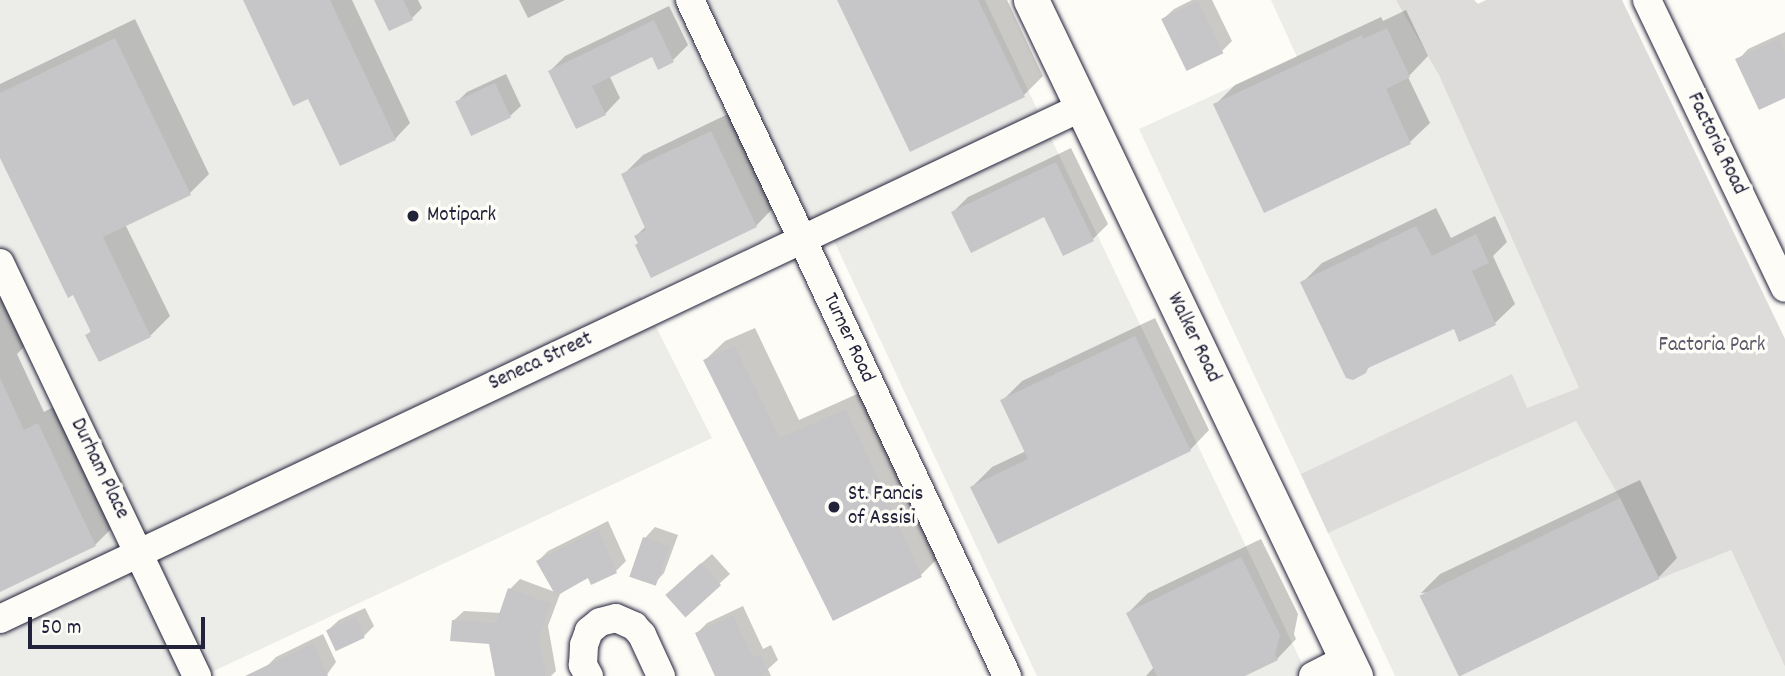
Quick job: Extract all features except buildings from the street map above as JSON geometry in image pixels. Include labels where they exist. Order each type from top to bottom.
[{"type":"main road","name":"Walker Road","points":[[1031,0],[1351,668]]},
{"type":"street","name":"Turner Road","points":[[690,0],[1007,676]]},
{"type":"street","name":"Factoria Road","points":[[1647,0],[1785,288]]},
{"type":"street","name":"Seneca Street","points":[[0,619],[1082,107]]},
{"type":"street","name":"Durham Place","points":[[0,263],[197,676]]},
{"type":"street","points":[[589,676],[583,665],[584,645],[589,631],[600,622],[616,618],[634,626],[642,635],[661,676]]},
{"type":"street","points":[[1312,676],[1351,668]]},
{"type":"shaded area","points":[[0,0],[985,0],[1308,676],[1037,676],[822,215],[640,295],[712,438],[203,676],[0,676]]},
{"type":"shaded area","points":[[1271,0],[1474,0],[1478,4],[1785,667],[1785,676],[1395,676],[1139,129],[1297,57]]},
{"type":"green space","name":"Factoria Park","points":[[1396,0],[1474,0],[1478,4],[1486,0],[1622,0],[1785,339],[1785,667],[1731,550],[1659,579],[1620,498],[1576,421],[1328,533],[1301,474],[1512,374],[1527,408],[1579,388],[1439,75]]},
{"type":"place","name":"Motipark","points":[[413,216]]},
{"type":"place","name":"St. Fancis of Assisi","points":[[834,507]]}]
